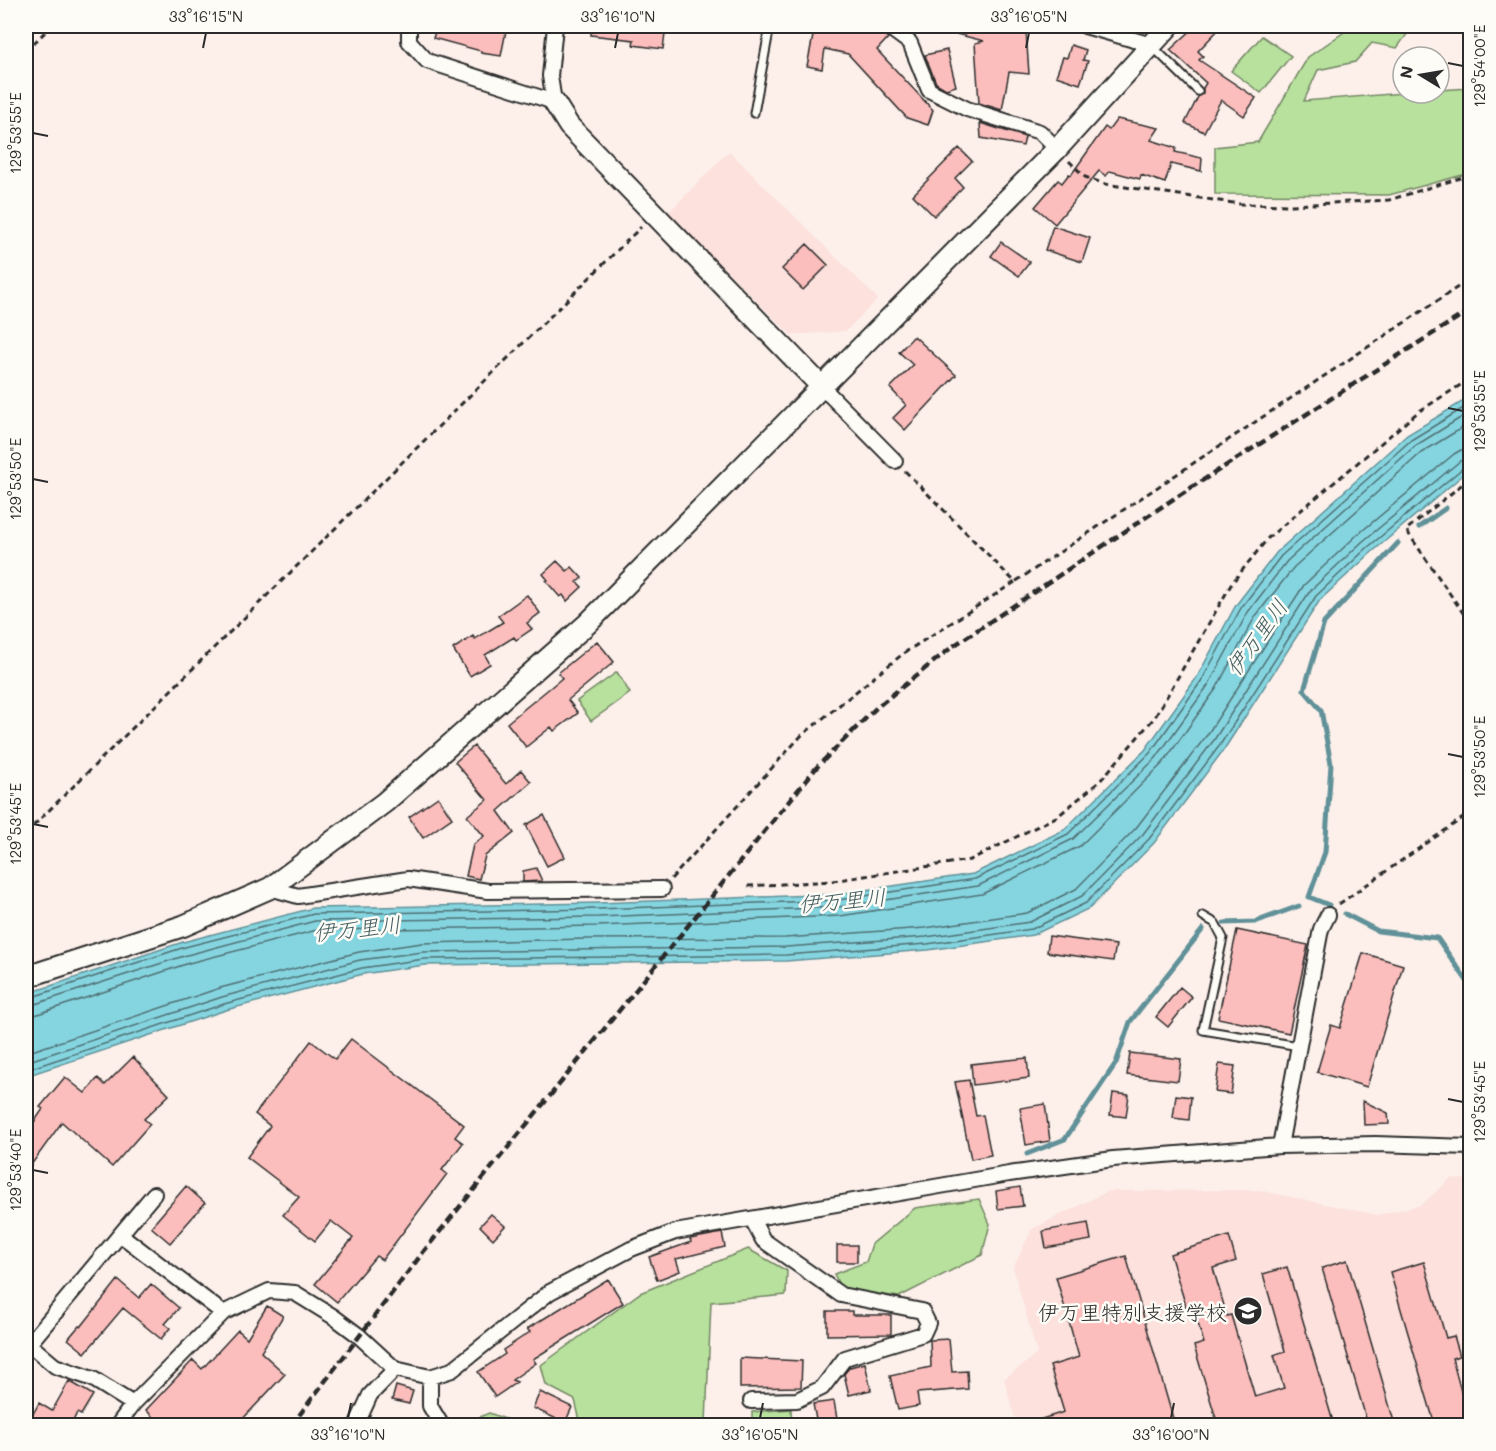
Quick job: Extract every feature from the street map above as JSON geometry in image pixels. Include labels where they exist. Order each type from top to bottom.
[{"type":"street","points":[[409,26],[409,41],[426,61],[554,102]]},
{"type":"street","points":[[555,26],[550,76],[554,102],[569,126],[895,461]]},
{"type":"street","points":[[887,26],[909,43],[929,90],[967,109],[1040,132],[1058,149]]},
{"type":"street","points":[[1085,26],[1152,45]]},
{"type":"street","points":[[26,977],[183,926],[270,888],[385,802],[587,624],[1058,149],[1169,26]]},
{"type":"street","points":[[270,888],[298,896],[408,879],[488,891],[662,889]]},
{"type":"street","points":[[1280,1146],[1321,929],[1328,915]]},
{"type":"street","points":[[117,1425],[134,1404],[223,1313],[269,1292],[295,1293],[350,1329],[395,1369],[430,1377],[452,1370],[550,1292],[631,1249],[675,1232],[1009,1174],[1113,1159],[1280,1146],[1376,1144],[1470,1147]]},
{"type":"street","points":[[134,1404],[93,1379],[55,1366],[27,1342],[154,1194]]},
{"type":"street","points":[[751,1401],[796,1400],[822,1388],[844,1358],[923,1334],[928,1323],[922,1311],[842,1295],[763,1240],[752,1219]]},
{"type":"street","points":[[120,1234],[223,1313]]},
{"type":"street","points":[[356,1425],[370,1395],[395,1369]]},
{"type":"street","points":[[430,1377],[430,1406],[442,1425]]},
{"type":"lane","points":[[754,113],[771,26]]},
{"type":"lane","points":[[1152,45],[1198,91]]},
{"type":"lane","points":[[1203,916],[1215,922],[1223,938],[1203,1030],[1299,1046]]},
{"type":"path","points":[[26,51],[51,26]]},
{"type":"path","points":[[1058,149],[1085,177],[1105,184],[1240,204],[1292,206],[1389,200],[1470,174]]},
{"type":"path","points":[[26,832],[655,213]]},
{"type":"path","points":[[662,889],[801,736],[904,653],[1015,582],[1470,279]]},
{"type":"path","points":[[748,886],[832,881],[970,860],[1058,816],[1100,781],[1155,717],[1232,583],[1268,538],[1418,412],[1470,379]]},
{"type":"path","points":[[895,461],[1015,582]]},
{"type":"path","points":[[1470,478],[1406,530],[1470,623]]},
{"type":"path","points":[[1328,915],[1341,901],[1470,813]]},
{"type":"shaded area","points":[[729,151],[878,299],[846,331],[791,335],[668,213]]},
{"type":"shaded area","name":"伊万里特別支援学校","points":[[1451,1178],[1470,1180],[1470,1425],[1017,1425],[1004,1379],[1037,1354],[1013,1268],[1032,1229],[1108,1191],[1258,1190],[1378,1215],[1421,1205]]},
{"type":"green space","points":[[1353,26],[1413,26],[1399,45],[1391,47],[1372,43],[1355,62],[1318,70],[1304,101],[1391,94],[1391,105],[1451,105],[1451,89],[1470,88],[1470,173],[1389,195],[1215,194],[1215,147],[1258,142],[1308,57]]},
{"type":"green space","points":[[1262,36],[1291,56],[1261,93],[1231,71]]},
{"type":"green space","points":[[617,672],[630,693],[591,721],[577,701]]},
{"type":"green space","points":[[979,1199],[990,1224],[982,1255],[899,1297],[841,1289],[834,1274],[866,1262],[872,1244],[915,1208]]},
{"type":"green space","points":[[748,1249],[787,1271],[786,1295],[711,1302],[706,1423],[692,1426],[581,1425],[575,1400],[546,1385],[541,1365],[640,1293]]},
{"type":"green space","points":[[791,1409],[792,1425],[752,1425],[752,1412]]},
{"type":"green space","points":[[489,1413],[522,1425],[461,1425]]},
{"type":"water","name":"伊万里川","points":[[1470,397],[1470,469],[1371,553],[1320,600],[1225,748],[1154,843],[1090,908],[1033,935],[928,950],[786,961],[425,965],[363,974],[226,1010],[26,1076],[26,994],[183,942],[313,908],[598,903],[839,894],[973,874],[1064,830],[1145,750],[1197,677],[1236,605],[1277,552],[1407,435]]},
{"type":"building","points":[[437,26],[507,26],[501,56],[481,53],[481,51],[433,38]]},
{"type":"building","points":[[591,26],[650,26],[650,31],[665,33],[663,49],[633,45],[634,40],[591,35]]},
{"type":"building","points":[[815,26],[877,26],[888,38],[877,50],[933,110],[928,125],[907,118],[848,54],[825,49],[822,69],[807,66]]},
{"type":"building","points":[[944,26],[1022,26],[1022,32],[1026,31],[1029,74],[1009,72],[1002,110],[979,103],[975,43],[984,41],[944,31]]},
{"type":"building","points":[[1196,26],[1222,26],[1198,51],[1203,56],[1199,60],[1256,98],[1244,116],[1221,100],[1204,132],[1185,123],[1198,97],[1203,93],[1206,83],[1170,50]]},
{"type":"building","points":[[1071,45],[1086,50],[1083,60],[1088,61],[1080,84],[1056,76],[1063,57],[1067,58]]},
{"type":"building","points":[[947,50],[956,86],[946,89],[936,83],[925,55]]},
{"type":"building","points":[[1117,119],[1159,128],[1151,140],[1176,148],[1175,152],[1202,158],[1201,171],[1171,164],[1165,183],[1141,175],[1140,179],[1110,171],[1106,176],[1099,171],[1055,224],[1035,207],[1058,180],[1062,183],[1069,174],[1071,175],[1105,127],[1109,130]]},
{"type":"building","points":[[980,123],[1025,137],[1023,146],[981,138]]},
{"type":"building","points":[[959,148],[972,161],[955,178],[963,187],[934,216],[913,195]]},
{"type":"building","points":[[1053,226],[1090,238],[1082,262],[1045,250]]},
{"type":"building","points":[[1001,242],[1030,262],[1019,276],[991,256]]},
{"type":"building","points":[[807,244],[828,265],[803,290],[782,269]]},
{"type":"building","points":[[914,336],[956,375],[905,430],[893,418],[906,405],[890,388],[913,365],[899,352]]},
{"type":"building","points":[[557,561],[567,571],[572,567],[582,578],[577,582],[582,587],[567,601],[563,595],[560,597],[543,574]]},
{"type":"building","points":[[527,595],[540,613],[527,623],[532,629],[516,640],[514,637],[485,655],[490,664],[470,676],[453,649],[473,636],[475,639],[503,622],[498,616]]},
{"type":"building","points":[[597,641],[614,662],[568,700],[578,713],[554,731],[551,727],[526,747],[507,723],[562,678],[558,673]]},
{"type":"building","points":[[474,746],[506,784],[521,770],[531,782],[498,811],[514,833],[485,856],[479,879],[466,876],[473,845],[484,836],[467,816],[487,800],[455,762]]},
{"type":"building","points":[[438,797],[452,818],[423,838],[409,817]]},
{"type":"building","points":[[544,815],[565,857],[547,866],[526,825]]},
{"type":"building","points":[[536,868],[542,881],[523,882],[523,871]]},
{"type":"building","points":[[1237,930],[1308,945],[1289,1033],[1218,1018]]},
{"type":"building","points":[[1049,936],[1116,945],[1113,961],[1047,952]]},
{"type":"building","points":[[1363,953],[1403,965],[1367,1087],[1317,1072],[1331,1025],[1340,1028]]},
{"type":"building","points":[[1180,987],[1192,997],[1168,1027],[1156,1017]]},
{"type":"building","points":[[351,1039],[464,1125],[455,1137],[463,1143],[442,1170],[447,1174],[382,1260],[376,1256],[337,1302],[315,1284],[353,1238],[331,1221],[315,1241],[283,1215],[299,1197],[247,1157],[270,1126],[255,1114],[311,1041],[335,1059]]},
{"type":"building","points":[[1130,1053],[1181,1059],[1178,1081],[1127,1075]]},
{"type":"building","points":[[133,1057],[169,1095],[144,1119],[150,1124],[112,1167],[62,1122],[26,1172],[26,1134],[43,1109],[40,1107],[65,1077],[85,1093],[98,1078],[105,1085]]},
{"type":"building","points":[[1027,1058],[1029,1078],[973,1085],[971,1064]]},
{"type":"building","points":[[1219,1064],[1235,1066],[1231,1094],[1215,1092]]},
{"type":"building","points":[[969,1080],[976,1116],[983,1115],[991,1155],[971,1159],[955,1082]]},
{"type":"building","points":[[1113,1093],[1129,1095],[1126,1117],[1110,1115]]},
{"type":"building","points":[[1176,1095],[1191,1097],[1189,1120],[1173,1118]]},
{"type":"building","points":[[1363,1101],[1388,1113],[1389,1124],[1364,1125]]},
{"type":"building","points":[[1045,1104],[1050,1141],[1026,1145],[1020,1108]]},
{"type":"building","points":[[186,1186],[205,1203],[170,1243],[151,1227]]},
{"type":"building","points":[[1020,1187],[1023,1206],[998,1209],[996,1191]]},
{"type":"building","points":[[491,1214],[505,1226],[493,1239],[480,1226]]},
{"type":"building","points":[[1088,1223],[1091,1240],[1046,1248],[1043,1231]]},
{"type":"building","points":[[722,1233],[725,1247],[676,1259],[680,1271],[657,1280],[649,1257],[691,1242],[690,1239]]},
{"type":"building","points":[[1229,1236],[1236,1261],[1213,1268],[1227,1316],[1231,1315],[1255,1397],[1284,1388],[1274,1355],[1285,1351],[1263,1274],[1287,1267],[1334,1425],[1218,1425],[1194,1346],[1204,1343],[1195,1314],[1189,1316],[1170,1254]]},
{"type":"building","points":[[837,1245],[857,1245],[857,1262],[837,1262]]},
{"type":"building","points":[[1126,1256],[1175,1425],[1032,1425],[1032,1422],[1064,1412],[1050,1366],[1079,1357],[1056,1277]]},
{"type":"building","points":[[1347,1260],[1395,1425],[1368,1425],[1322,1268]]},
{"type":"building","points":[[1424,1262],[1446,1338],[1454,1336],[1460,1356],[1452,1358],[1470,1425],[1435,1425],[1390,1272]]},
{"type":"building","points":[[608,1279],[623,1303],[533,1359],[536,1363],[512,1380],[517,1382],[495,1397],[478,1372],[505,1354],[503,1350],[530,1332],[527,1329]]},
{"type":"building","points":[[118,1280],[139,1298],[151,1284],[179,1308],[165,1324],[170,1328],[161,1339],[123,1308],[85,1353],[68,1339],[79,1326],[81,1327]]},
{"type":"building","points":[[267,1306],[283,1316],[261,1352],[285,1374],[237,1425],[149,1425],[155,1419],[146,1410],[193,1360],[202,1369],[238,1330],[247,1338]]},
{"type":"building","points":[[827,1311],[852,1311],[852,1315],[891,1315],[891,1334],[827,1335]]},
{"type":"building","points":[[949,1339],[952,1372],[967,1371],[968,1389],[917,1393],[919,1406],[898,1410],[890,1376],[931,1367],[930,1340]]},
{"type":"building","points":[[740,1358],[802,1361],[801,1387],[740,1388]]},
{"type":"building","points":[[865,1363],[871,1390],[849,1395],[844,1374],[850,1367]]},
{"type":"building","points":[[69,1381],[93,1395],[81,1415],[77,1413],[72,1423],[76,1425],[27,1425],[39,1403],[52,1411]]},
{"type":"building","points":[[396,1386],[413,1391],[409,1404],[392,1400]]},
{"type":"building","points":[[540,1392],[572,1407],[565,1423],[533,1408]]},
{"type":"building","points":[[834,1401],[838,1425],[817,1425],[813,1404]]},
{"type":"waterway","points":[[1419,527],[1446,508]]},
{"type":"waterway","points":[[1329,905],[1309,897],[1325,852],[1331,764],[1321,710],[1304,690],[1324,623],[1398,543]]},
{"type":"waterway","points":[[1224,923],[1255,922],[1299,906]]},
{"type":"waterway","points":[[1345,914],[1378,931],[1437,938],[1470,985]]},
{"type":"waterway","points":[[1027,1154],[1065,1139],[1116,1063],[1130,1022],[1203,929]]},
{"type":"railway","points":[[291,1426],[424,1251],[816,768],[877,707],[952,647],[1175,498],[1470,310]]},
{"type":"place","name":"伊万里特別支援学校","points":[[1248,1311]]}]
